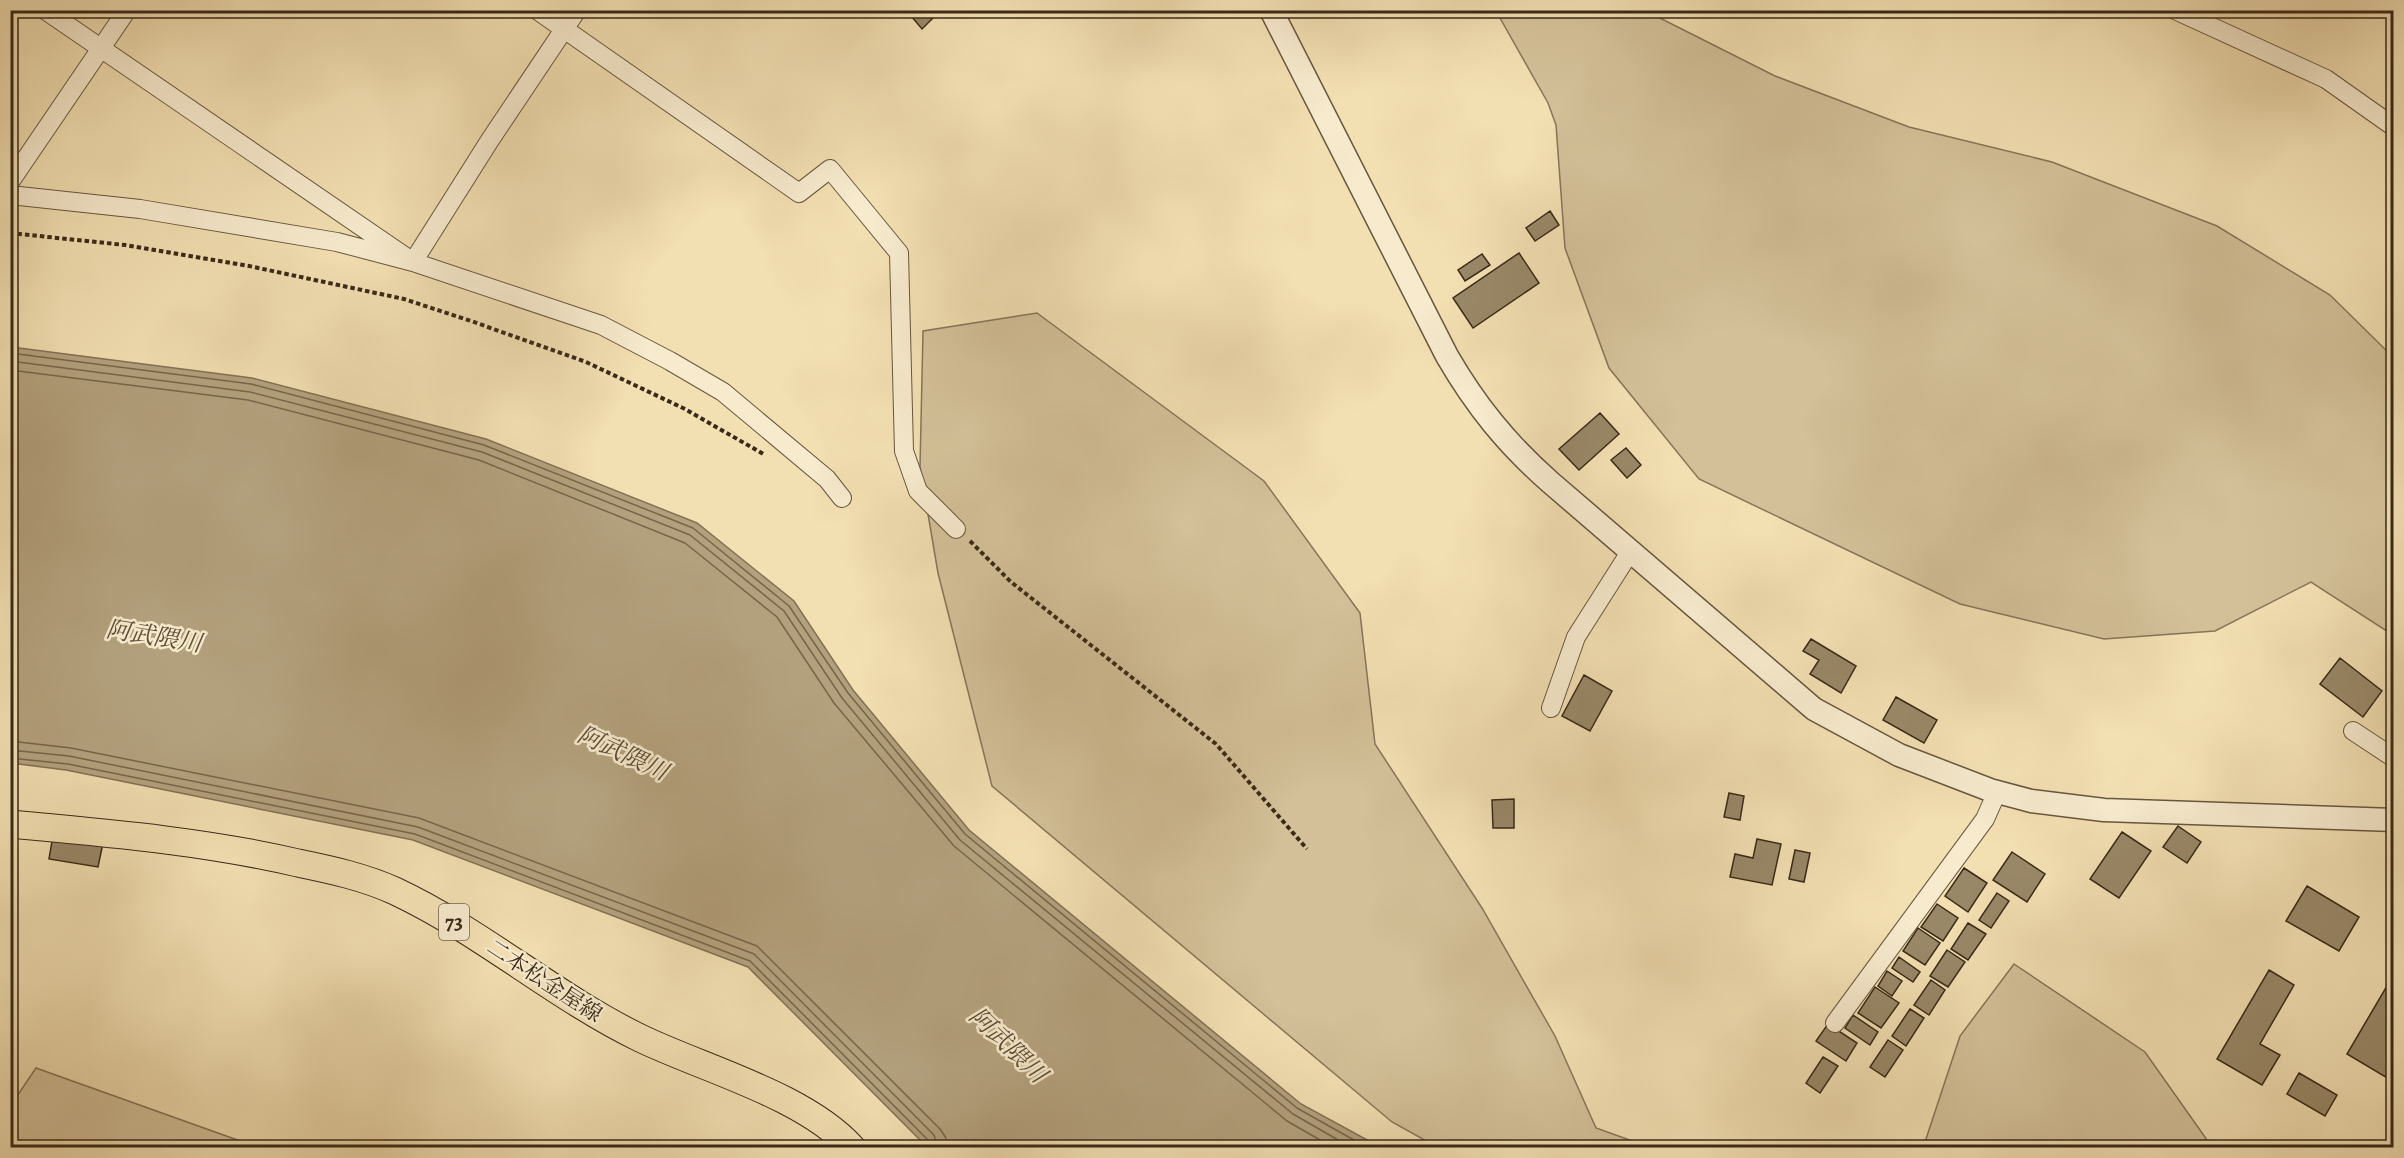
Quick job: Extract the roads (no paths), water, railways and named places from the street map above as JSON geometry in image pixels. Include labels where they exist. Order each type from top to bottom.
[{"type":"main road","name":"二本松金屋線","points":[[10,824],[245,850],[364,878],[460,925],[576,1003],[621,1029],[778,1098],[832,1130],[852,1148]]},
{"type":"street","points":[[45,10],[413,262]]},
{"type":"street","points":[[10,182],[128,10]]},
{"type":"street","points":[[537,10],[799,193],[830,169],[899,253],[904,451],[918,491],[956,529]]},
{"type":"street","points":[[413,262],[490,140],[577,10]]},
{"type":"street","points":[[1271,10],[1390,248],[1465,388],[1497,431],[1518,454],[1814,709],[1899,755],[1998,792],[2031,801],[2104,810],[2394,820]]},
{"type":"street","points":[[2175,10],[2326,79],[2394,127]]},
{"type":"street","points":[[10,195],[140,209],[337,242],[413,262],[600,326],[670,361],[723,392],[827,479],[842,498]]},
{"type":"street","points":[[1551,708],[1576,638],[1630,552]]},
{"type":"street","points":[[2353,731],[2394,758]]},
{"type":"street","points":[[1835,1023],[1985,819],[1998,792]]},
{"type":"water","name":"阿武隈川","points":[[11,347],[252,378],[486,439],[697,523],[794,601],[853,690],[969,830],[1301,1104],[1380,1147],[927,1147],[748,967],[413,840],[66,770],[11,763]]}]
